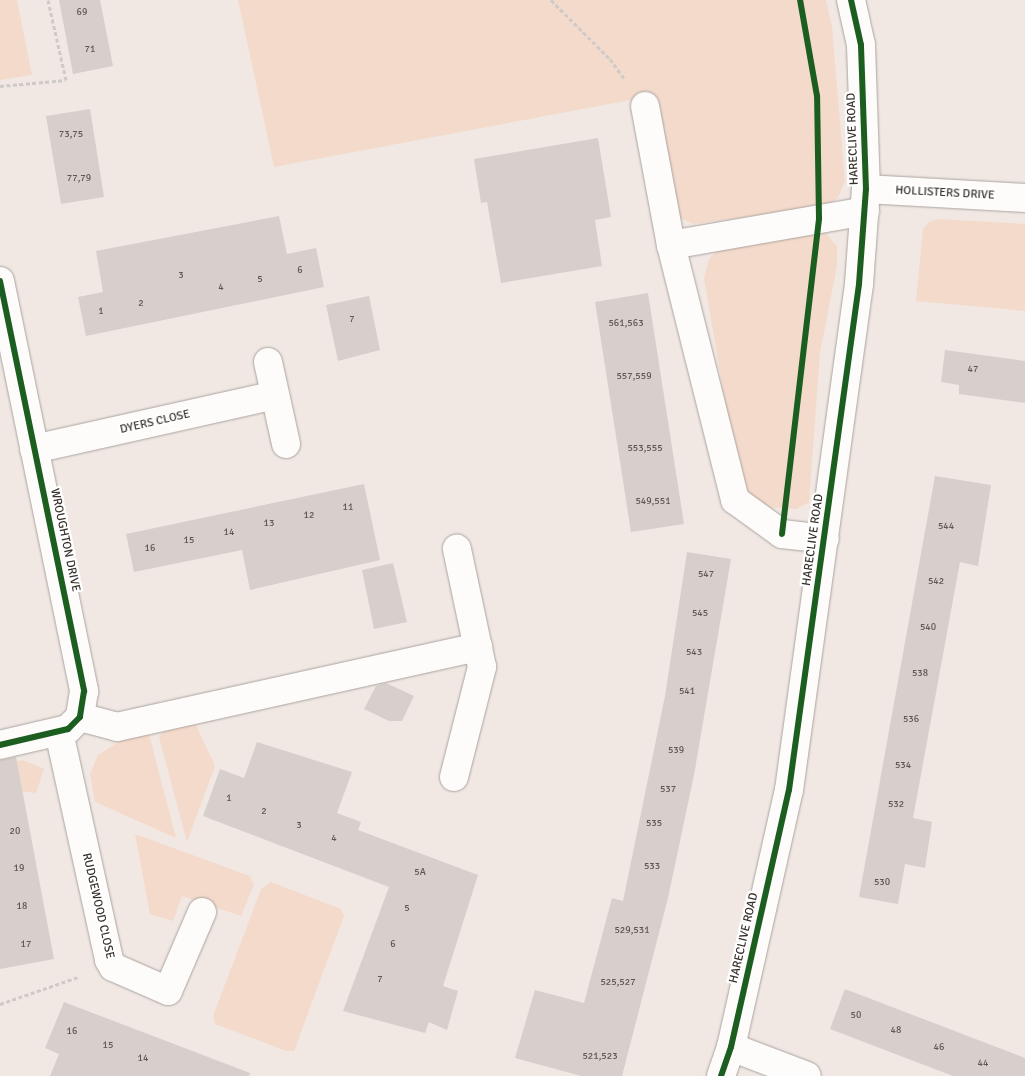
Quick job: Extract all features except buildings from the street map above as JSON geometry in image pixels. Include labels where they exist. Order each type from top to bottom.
[{"type":"street","name":"HARECLIVE ROAD","points":[[722,1076],[731,1047],[789,790],[860,284],[865,200],[861,45],[852,0]]},
{"type":"street","name":"HARECLIVE ROAD","points":[[645,106],[671,246],[735,500],[782,534],[825,540]]},
{"type":"street","name":"HOLLISTERS DRIVE","points":[[865,200],[1025,198]]},
{"type":"street","points":[[671,246],[865,200]]},
{"type":"street","name":"WROUGHTON DRIVE","points":[[0,281],[84,690],[69,725]]},
{"type":"street","points":[[268,362],[286,444]]},
{"type":"street","name":"DYERS CLOSE","points":[[34,449],[275,395]]},
{"type":"street","points":[[454,777],[480,680],[478,647],[457,549]]},
{"type":"street","points":[[0,745],[69,725],[117,728],[478,647]]},
{"type":"street","name":"RUDGEWOOD CLOSE","points":[[69,725],[112,965],[168,991],[202,912]]},
{"type":"street","points":[[731,1047],[807,1076]]},
{"type":"path","points":[[0,86],[66,80],[48,0]]},
{"type":"path","points":[[551,0],[610,59],[645,106]]},
{"type":"path","points":[[0,1004],[112,965]]},
{"type":"shaded area","points":[[0,0],[17,0],[32,75],[0,80]]},
{"type":"shaded area","points":[[238,0],[826,0],[832,27],[845,181],[838,198],[826,206],[693,224],[678,217],[652,96],[274,167]]},
{"type":"shaded area","points":[[938,219],[1025,224],[1025,311],[916,301],[923,229],[929,222]]},
{"type":"shaded area","points":[[823,230],[837,246],[837,266],[820,353],[809,502],[797,509],[764,507],[739,485],[704,278],[709,259],[721,247]]},
{"type":"shaded area","points":[[195,723],[215,766],[187,842],[159,737],[164,731]]},
{"type":"shaded area","points":[[149,734],[176,838],[95,802],[90,774],[98,755],[120,741]]},
{"type":"shaded area","points":[[23,760],[44,769],[36,793],[0,789],[0,764]]},
{"type":"shaded area","points":[[135,834],[250,876],[254,885],[241,916],[182,896],[173,921],[150,914]]},
{"type":"shaded area","points":[[271,882],[341,909],[344,916],[294,1051],[286,1051],[215,1024],[213,1016],[261,889]]},
{"type":"cycle path","points":[[782,534],[819,218],[817,96],[800,0]]},
{"type":"cycle path","points":[[721,1076],[731,1047],[789,790],[859,284],[866,189],[861,45],[851,0]]},
{"type":"cycle path","points":[[0,281],[84,691],[80,717],[68,729],[0,745]]}]
